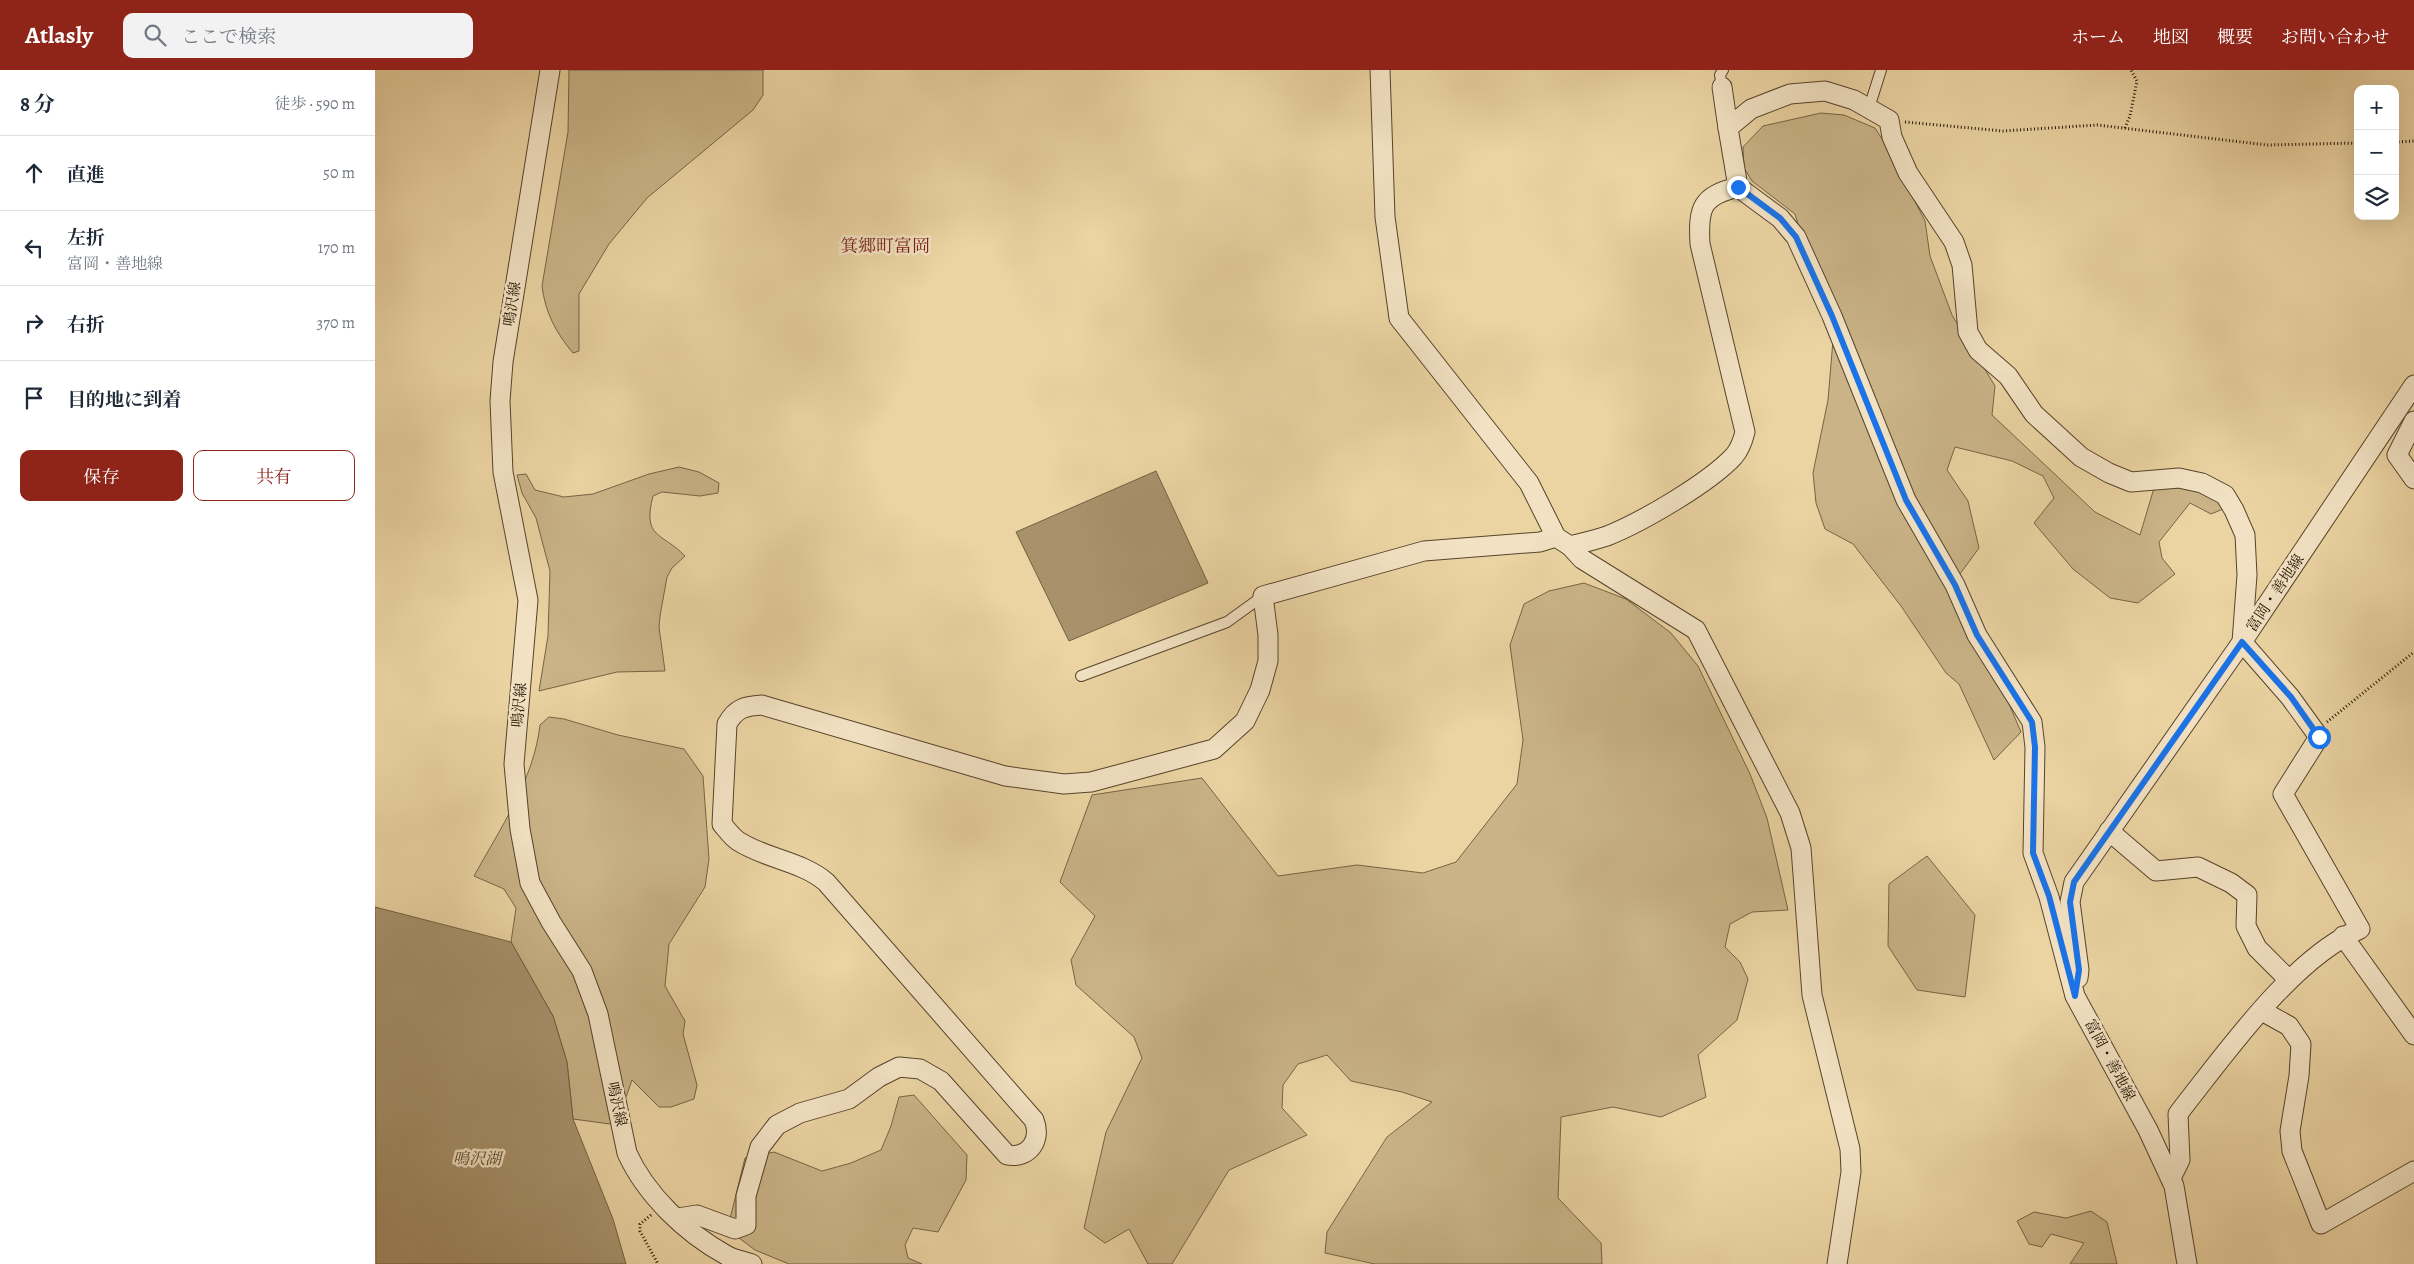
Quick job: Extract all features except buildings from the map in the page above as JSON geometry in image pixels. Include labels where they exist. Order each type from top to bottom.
[{"type":"street","name":"鳴沢線","points":[[550,70],[503,362],[500,401],[503,472],[527,600],[514,764],[520,829],[530,883],[551,922],[582,971],[597,1014],[627,1153],[634,1168],[663,1206],[703,1240],[728,1256],[752,1264]]},
{"type":"street","points":[[1380,70],[1385,216],[1399,318],[1529,483],[1563,541],[1582,559],[1696,630],[1790,813],[1801,848],[1812,995],[1850,1149],[1851,1172],[1837,1264]]},
{"type":"street","points":[[1722,79],[1738,187],[1780,218],[1796,237],[1832,316],[1906,500],[1955,585],[1977,635],[2032,722],[2035,747],[2033,853],[2049,896],[2075,996]]},
{"type":"street","points":[[1728,128],[1751,109],[1790,94],[1825,91],[1854,100],[1889,120],[1892,138],[1908,173],[1954,242],[1962,264],[1968,332],[1978,350],[2008,376],[2034,414],[2081,457],[2109,473],[2131,482],[2179,478],[2202,483],[2225,496],[2245,535],[2247,575],[2242,642],[2291,697],[2319,737],[2283,794],[2359,929],[2343,936],[2289,980],[2179,1114],[2180,1160],[2171,1178]]},
{"type":"street","points":[[678,1218],[697,1215],[735,1229],[746,1225],[746,1196],[759,1147],[777,1125],[800,1113],[849,1099],[879,1077],[899,1067],[920,1069],[941,1081],[1007,1156],[1017,1157],[1028,1152],[1036,1140],[1037,1130],[1034,1120],[826,882],[813,871],[742,843],[722,824],[727,724],[733,714],[744,706],[762,705],[1005,776],[1063,784],[1091,782],[1214,749],[1245,721],[1260,690],[1268,662],[1268,635],[1263,596],[1423,551],[1607,536],[1687,492],[1723,466],[1736,454],[1745,432],[1699,244],[1698,217],[1704,203],[1719,192],[1738,187]]},
{"type":"street","name":"富岡・善地線","points":[[2187,1263],[2171,1178],[2148,1130],[2075,996],[2079,970],[2070,902],[2074,882],[2242,642],[2414,385]]},
{"type":"street","points":[[2414,421],[2397,455],[2414,479]]},
{"type":"street","points":[[2109,831],[2157,870],[2198,867],[2231,883],[2247,895],[2246,926],[2257,948],[2289,980]]},
{"type":"street","points":[[2343,936],[2414,1035]]},
{"type":"street","points":[[2262,1011],[2289,1026],[2301,1044],[2299,1076],[2290,1130],[2292,1151],[2321,1224],[2414,1171]]},
{"type":"lane","points":[[1869,108],[1881,70]]},
{"type":"lane","points":[[1081,676],[1227,622],[1263,596]]},
{"type":"path","points":[[2125,128],[2130,116],[2137,81],[2131,70]]},
{"type":"path","points":[[1889,120],[2003,131],[2097,125],[2267,145],[2354,143]]},
{"type":"path","points":[[2399,142],[2414,141]]},
{"type":"path","points":[[2315,732],[2414,652]]},
{"type":"path","points":[[657,1264],[640,1231],[640,1224],[663,1206]]},
{"type":"shaded area","points":[[569,70],[763,70],[763,95],[753,110],[647,198],[609,244],[579,294],[579,351],[573,353],[561,338],[552,322],[543,296],[542,286],[568,132]]},
{"type":"shaded area","points":[[1821,113],[1844,115],[1875,128],[1889,150],[1925,221],[1930,256],[1952,315],[1995,386],[1992,415],[2095,512],[2140,535],[2154,488],[2189,488],[2217,498],[2223,509],[2211,514],[2190,503],[2159,542],[2162,558],[2175,574],[2138,603],[2110,598],[2073,569],[2034,523],[2054,498],[2043,476],[2012,461],[1955,447],[1947,470],[1968,501],[1979,548],[1949,589],[1987,669],[2009,704],[2021,732],[1994,760],[1959,684],[1946,673],[1901,606],[1853,544],[1825,529],[1816,503],[1813,473],[1828,400],[1833,340],[1795,214],[1752,181],[1744,168],[1743,147],[1763,126]]},
{"type":"shaded area","points":[[679,467],[699,472],[719,483],[718,493],[700,496],[662,492],[653,496],[650,510],[652,528],[685,556],[672,568],[667,577],[660,616],[659,627],[665,671],[617,672],[539,691],[548,636],[550,571],[536,518],[522,493],[517,475],[526,474],[535,490],[564,497],[593,494],[649,474]]},
{"type":"shaded area","points":[[1584,583],[1626,599],[1671,633],[1698,666],[1750,774],[1767,818],[1788,910],[1752,912],[1730,924],[1725,947],[1740,962],[1748,979],[1737,1020],[1698,1055],[1706,1097],[1661,1117],[1613,1107],[1561,1117],[1558,1198],[1601,1243],[1602,1264],[1375,1264],[1325,1253],[1327,1232],[1387,1137],[1432,1102],[1402,1092],[1351,1081],[1327,1055],[1298,1064],[1283,1085],[1282,1108],[1307,1135],[1229,1170],[1172,1264],[1148,1264],[1129,1229],[1105,1243],[1084,1228],[1106,1132],[1142,1058],[1134,1037],[1076,985],[1071,960],[1095,916],[1060,882],[1092,795],[1202,778],[1278,876],[1357,865],[1423,873],[1456,862],[1517,784],[1523,740],[1510,645],[1524,604],[1549,591]]},
{"type":"shaded area","points":[[549,717],[564,719],[618,735],[684,749],[703,776],[709,859],[705,887],[669,944],[665,986],[685,1021],[683,1034],[697,1085],[694,1099],[671,1107],[659,1107],[632,1080],[619,1117],[610,1124],[573,1119],[567,1062],[553,1016],[511,942],[516,908],[504,889],[474,876],[515,803],[531,765],[540,725]]},
{"type":"shaded area","points":[[1927,856],[1975,915],[1965,997],[1917,990],[1888,946],[1889,884]]},
{"type":"shaded area","points":[[914,1095],[967,1155],[966,1180],[938,1232],[913,1228],[905,1245],[908,1258],[922,1264],[789,1264],[755,1250],[735,1235],[729,1223],[745,1158],[774,1152],[822,1171],[851,1163],[881,1150],[891,1126],[899,1097]]},
{"type":"shaded area","points":[[2091,1211],[2107,1222],[2117,1264],[2070,1264],[2084,1243],[2051,1234],[2042,1247],[2029,1244],[2017,1221],[2034,1212],[2066,1218]]},
{"type":"water","points":[[1156,471],[1208,583],[1069,641],[1016,532]]},
{"type":"water","name":"鳴沢湖","points":[[375,907],[511,942],[553,1016],[567,1062],[573,1119],[613,1219],[626,1264],[376,1264]]},
{"type":"district","name":"箕郷町富岡","points":[[885,246]]},
{"type":"route","points":[[1738,187],[1755,197],[1780,218],[1796,237],[1832,316],[1906,500],[1955,585],[1977,635],[2032,722],[2035,747],[2033,853],[2049,896],[2075,996],[2079,970],[2070,902],[2074,882],[2242,642],[2291,697],[2319,737]]}]
